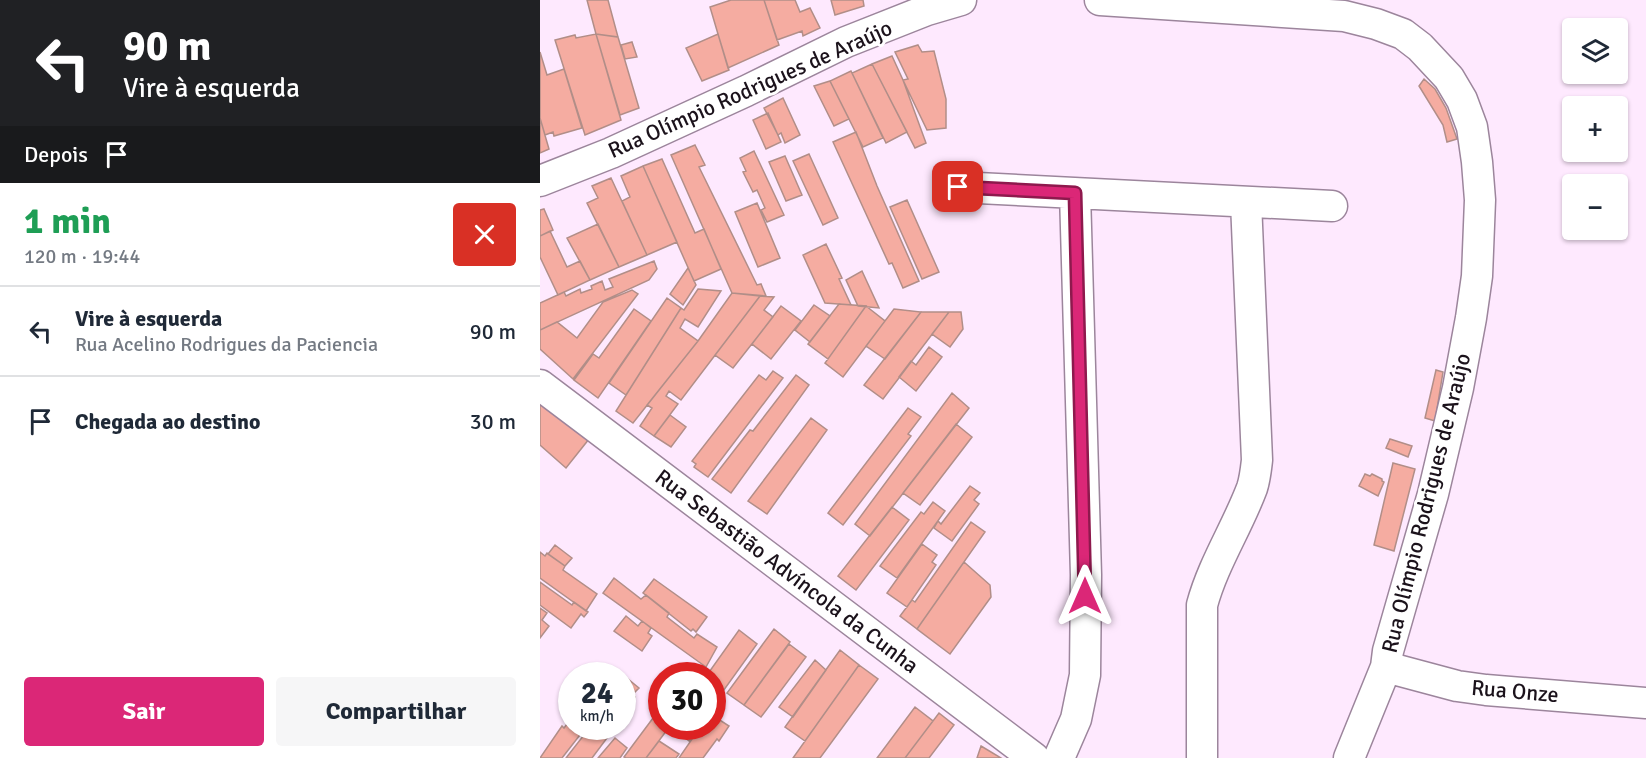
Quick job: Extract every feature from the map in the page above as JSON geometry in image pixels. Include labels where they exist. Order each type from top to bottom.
[{"type":"street","name":"Rua Olímpio Rodrigues de Araújo","points":[[540,181],[611,153],[746,92],[846,42],[927,10],[961,0]]},
{"type":"street","name":"Rua Olímpio Rodrigues de Araújo","points":[[1100,0],[1344,16],[1376,24],[1403,34],[1420,47],[1449,78],[1462,100],[1472,127],[1480,200],[1476,276],[1456,399],[1433,494],[1388,651],[1386,667],[1350,758]]},
{"type":"street","points":[[958,187],[1332,206]]},
{"type":"street","points":[[1059,758],[1076,719],[1085,675],[1086,575],[1075,193]]},
{"type":"street","points":[[1202,758],[1202,605],[1212,574],[1253,486],[1257,460],[1246,202]]},
{"type":"street","name":"Rua Sebastião Advíncola da Cunha","points":[[540,385],[1034,758]]},
{"type":"street","name":"Rua Onze","points":[[1386,667],[1457,686],[1646,703]]},
{"type":"building","points":[[587,0],[608,0],[618,37],[596,34]]},
{"type":"building","points":[[731,0],[764,0],[779,45],[728,68],[710,7]]},
{"type":"building","points":[[764,0],[795,0],[800,12],[810,8],[820,28],[803,36],[802,31],[777,40]]},
{"type":"building","points":[[831,0],[863,0],[864,6],[835,15]]},
{"type":"building","points":[[596,34],[618,37],[639,108],[620,115]]},
{"type":"building","points":[[596,34],[621,120],[585,135],[555,40],[575,35],[576,38]]},
{"type":"building","points":[[718,34],[729,70],[702,81],[686,48]]},
{"type":"building","points":[[632,42],[637,57],[625,59],[621,45]]},
{"type":"building","points":[[918,45],[922,52],[934,51],[946,99],[946,128],[927,130],[903,80],[908,79],[895,52]]},
{"type":"building","points":[[540,52],[547,75],[564,69],[582,128],[554,136],[553,132],[545,135],[540,118]]},
{"type":"building","points":[[892,56],[926,143],[915,148],[872,64]]},
{"type":"building","points":[[872,64],[907,132],[886,143],[852,73]]},
{"type":"building","points":[[851,71],[883,138],[863,147],[830,81]]},
{"type":"building","points":[[1424,79],[1435,89],[1446,108],[1457,139],[1447,142],[1443,125],[1419,86]]},
{"type":"building","points":[[830,81],[849,119],[834,126],[814,86]]},
{"type":"building","points":[[783,98],[800,135],[785,143],[781,133],[778,135],[764,108]]},
{"type":"building","points":[[768,113],[781,142],[766,149],[753,120]]},
{"type":"building","points":[[540,118],[549,149],[540,153]]},
{"type":"building","points":[[856,132],[919,281],[903,288],[892,263],[889,264],[833,142]]},
{"type":"building","points":[[695,145],[705,165],[699,167],[757,285],[761,284],[766,296],[732,293],[671,155]]},
{"type":"building","points":[[754,151],[784,215],[767,222],[761,210],[765,208],[757,190],[753,192],[743,172],[746,171],[740,158]]},
{"type":"building","points":[[809,154],[838,218],[823,225],[793,161]]},
{"type":"building","points":[[785,156],[802,195],[786,201],[769,162]]},
{"type":"building","points":[[662,159],[695,233],[704,229],[721,269],[694,281],[643,166]]},
{"type":"building","points":[[643,166],[677,242],[647,255],[622,201],[630,197],[621,176]]},
{"type":"building","points":[[611,178],[647,255],[619,267],[587,203],[598,198],[592,186]]},
{"type":"building","points":[[907,200],[939,272],[922,279],[890,207]]},
{"type":"building","points":[[757,203],[780,258],[758,267],[735,212]]},
{"type":"building","points":[[544,209],[553,230],[540,236],[540,210]]},
{"type":"building","points":[[598,224],[619,267],[590,280],[567,238]]},
{"type":"building","points":[[550,231],[567,267],[580,261],[590,280],[558,295],[540,257],[540,236]]},
{"type":"building","points":[[826,244],[842,278],[839,279],[851,305],[825,303],[803,255]]},
{"type":"building","points":[[654,261],[657,269],[649,280],[540,330],[540,303],[564,292],[566,296],[580,289],[581,293],[592,289],[591,286],[602,281],[605,290],[613,287],[609,279]]},
{"type":"building","points":[[688,268],[696,285],[683,305],[670,294]]},
{"type":"building","points":[[862,271],[879,308],[858,306],[846,280]]},
{"type":"building","points":[[698,289],[721,291],[698,327],[685,319],[680,328],[698,341],[633,423],[616,411],[681,308],[684,310]]},
{"type":"building","points":[[632,290],[638,294],[573,379],[540,349],[540,330],[557,322],[577,338],[603,302]]},
{"type":"building","points":[[732,293],[760,296],[681,400],[669,391],[666,396],[678,404],[654,436],[640,426],[652,408],[647,405],[698,341]]},
{"type":"building","points":[[760,296],[774,297],[764,310],[773,317],[733,368],[715,355]]},
{"type":"building","points":[[667,298],[681,308],[626,395],[609,383]]},
{"type":"building","points":[[839,304],[866,306],[828,359],[808,344]]},
{"type":"building","points":[[814,305],[830,316],[810,342],[795,330]]},
{"type":"building","points":[[781,306],[801,321],[771,359],[752,344]]},
{"type":"building","points":[[866,306],[885,321],[843,377],[825,363]]},
{"type":"building","points":[[634,309],[651,321],[598,398],[574,380],[593,354],[599,358]]},
{"type":"building","points":[[894,309],[921,312],[885,359],[866,346]]},
{"type":"building","points":[[921,312],[949,312],[883,399],[864,385]]},
{"type":"building","points":[[949,312],[961,312],[963,329],[950,347],[932,334]]},
{"type":"building","points":[[929,347],[942,357],[916,391],[899,377],[911,361],[916,365]]},
{"type":"building","points":[[1436,370],[1443,372],[1435,421],[1425,418]]},
{"type":"building","points":[[773,371],[783,378],[708,477],[694,467],[696,464],[692,461],[759,375],[766,380]]},
{"type":"building","points":[[796,375],[809,385],[731,493],[712,479]]},
{"type":"building","points":[[952,393],[969,408],[870,536],[855,524]]},
{"type":"building","points":[[540,399],[589,439],[566,468],[540,445]]},
{"type":"building","points":[[908,408],[921,417],[908,434],[911,436],[843,525],[828,513]]},
{"type":"building","points":[[670,415],[686,427],[671,447],[654,436]]},
{"type":"building","points":[[811,418],[827,430],[767,514],[748,501]]},
{"type":"building","points":[[956,424],[972,437],[920,505],[903,493]]},
{"type":"building","points":[[1390,439],[1412,446],[1408,457],[1386,448]]},
{"type":"building","points":[[1393,463],[1415,469],[1394,551],[1374,545]]},
{"type":"building","points":[[1365,474],[1370,476],[1372,474],[1384,482],[1378,496],[1359,486]]},
{"type":"building","points":[[970,486],[980,493],[974,500],[979,504],[952,541],[934,528],[938,521],[941,524]]},
{"type":"building","points":[[933,502],[945,511],[897,578],[880,566],[921,512],[924,514]]},
{"type":"building","points":[[892,507],[909,520],[856,590],[838,576]]},
{"type":"building","points":[[971,522],[985,532],[917,629],[900,616],[912,600],[915,602]]},
{"type":"building","points":[[922,544],[937,555],[932,562],[936,565],[907,607],[887,593]]},
{"type":"building","points":[[555,545],[572,558],[565,566],[548,554]]},
{"type":"building","points":[[540,552],[545,556],[547,553],[565,566],[563,570],[597,594],[586,611],[540,578]]},
{"type":"building","points":[[964,562],[990,585],[991,597],[950,654],[917,629]]},
{"type":"building","points":[[614,578],[641,599],[646,595],[669,613],[667,617],[694,638],[697,634],[717,647],[709,662],[699,662],[603,593]]},
{"type":"building","points":[[654,579],[707,617],[696,632],[693,629],[691,631],[643,593]]},
{"type":"building","points":[[540,582],[572,605],[574,602],[588,612],[584,617],[581,614],[571,628],[540,605]]},
{"type":"building","points":[[540,608],[547,613],[542,620],[549,626],[540,638]]},
{"type":"building","points":[[626,616],[638,626],[642,621],[651,628],[648,633],[652,636],[642,651],[614,631]]},
{"type":"building","points":[[774,629],[790,642],[744,705],[727,693]]},
{"type":"building","points":[[739,630],[757,644],[726,687],[726,662],[716,662]]},
{"type":"building","points":[[789,644],[806,657],[761,717],[744,705]]},
{"type":"building","points":[[840,650],[859,665],[805,741],[785,727]]},
{"type":"building","points":[[815,660],[826,670],[793,717],[779,707]]},
{"type":"building","points":[[859,665],[878,679],[820,758],[793,758]]},
{"type":"building","points":[[915,707],[933,721],[905,758],[877,758]]},
{"type":"building","points":[[939,713],[954,725],[929,758],[905,758]]},
{"type":"building","points":[[648,725],[648,740],[660,740],[646,758],[624,757]]},
{"type":"building","points":[[558,732],[558,740],[576,740],[562,758],[540,758]]},
{"type":"building","points":[[580,740],[606,740],[592,758],[566,758]]},
{"type":"building","points":[[613,740],[617,740],[627,748],[620,758],[598,758]]},
{"type":"building","points":[[691,740],[716,740],[703,758],[679,758]]},
{"type":"building","points":[[659,741],[679,754],[676,758],[646,758]]},
{"type":"building","points":[[981,746],[1001,758],[977,758]]},
{"type":"route","points":[[958,187],[1075,193],[1085,596]]}]
